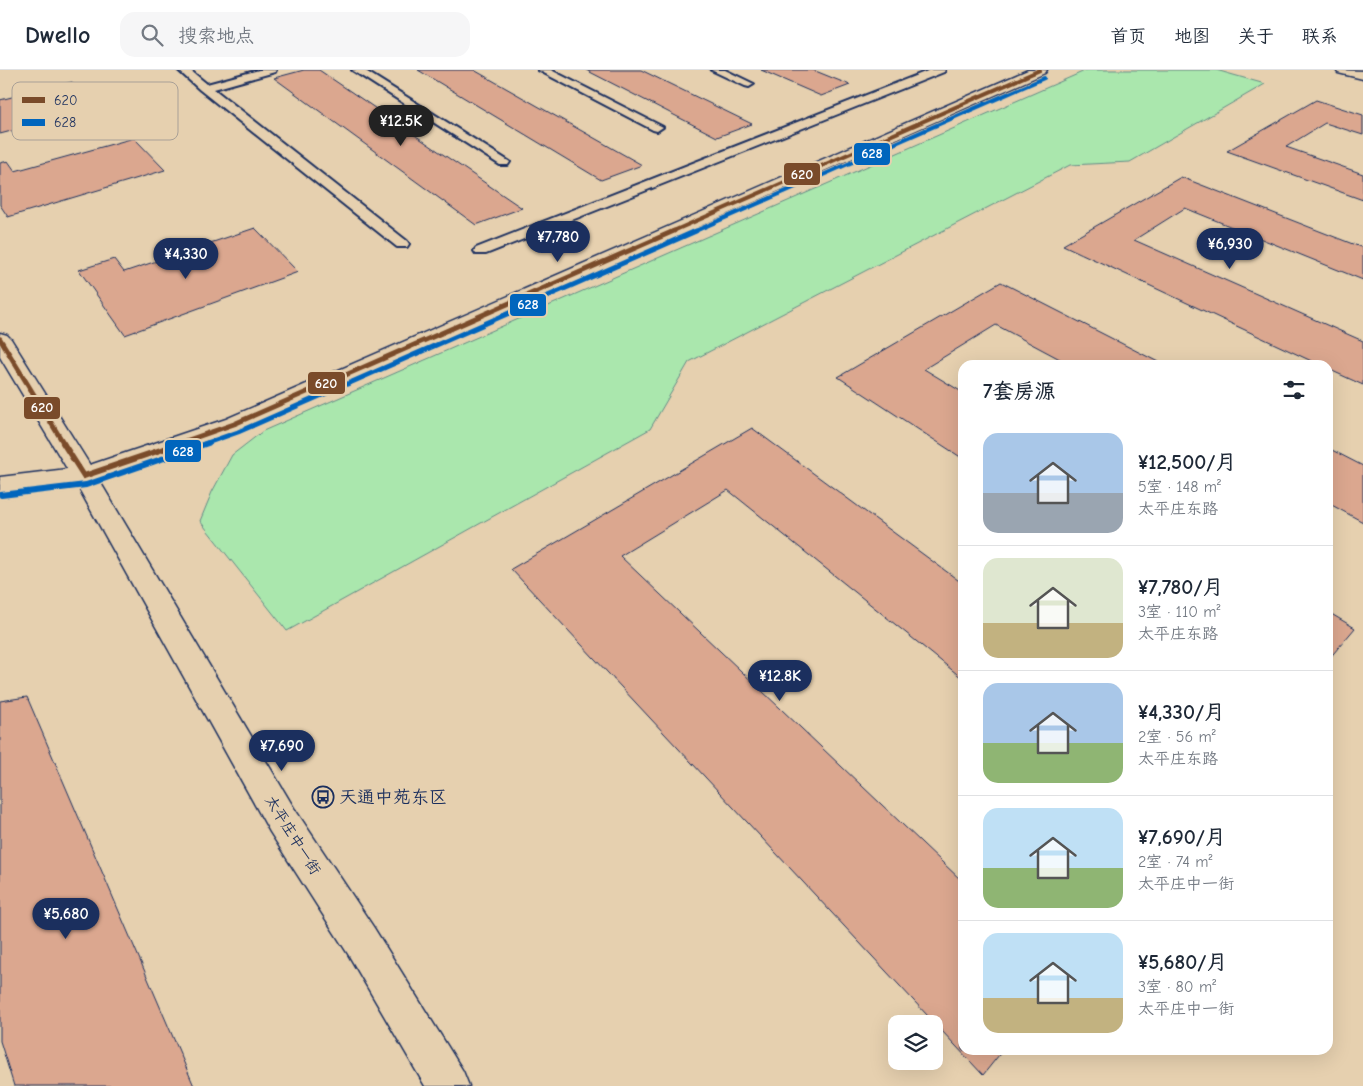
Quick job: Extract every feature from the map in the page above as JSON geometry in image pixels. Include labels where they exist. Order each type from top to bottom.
[{"type":"street","points":[[0,486],[84,476],[234,424],[1040,70]]},
{"type":"street","points":[[1343,70],[1363,75]]},
{"type":"street","name":"太平庄中一街","points":[[0,340],[84,476],[282,820],[361,941],[448,1086]]},
{"type":"street","points":[[0,469],[84,476]]},
{"type":"lane","points":[[182,70],[402,244]]},
{"type":"lane","points":[[204,88],[271,70]]},
{"type":"lane","points":[[357,70],[504,162]]},
{"type":"lane","points":[[543,70],[657,128]]},
{"type":"lane","points":[[716,70],[749,84]]},
{"type":"lane","points":[[481,251],[940,70]]},
{"type":"green space","points":[[1087,70],[1216,70],[1265,84],[1130,162],[1070,165],[689,362],[650,429],[287,631],[200,521],[212,492],[232,455],[263,431]]},
{"type":"building","points":[[304,70],[319,70],[522,208],[476,225],[274,78]]},
{"type":"building","points":[[418,70],[474,70],[642,165],[601,180]]},
{"type":"building","points":[[586,70],[641,70],[752,124],[717,137]]},
{"type":"building","points":[[761,70],[813,70],[850,85],[821,96]]},
{"type":"building","points":[[12,97],[12,131],[0,134],[0,100]]},
{"type":"building","points":[[1316,100],[1363,115],[1363,135],[1325,123],[1286,147],[1363,174],[1363,200],[1227,151]]},
{"type":"building","points":[[127,140],[136,140],[165,170],[8,217],[0,205],[0,163],[8,161],[15,171]]},
{"type":"building","points":[[1181,177],[1363,248],[1363,280],[1185,208],[1134,240],[1363,341],[1363,385],[1333,371],[1333,360],[1309,360],[1063,245]]},
{"type":"building","points":[[255,228],[298,272],[125,335],[79,270],[114,259],[124,272]]},
{"type":"building","points":[[1001,282],[1154,360],[1062,360],[996,325],[924,369],[958,390],[958,455],[838,377]]},
{"type":"building","points":[[752,428],[958,580],[958,675],[728,490],[620,556],[958,877],[958,1048],[943,1032],[943,1015],[927,1015],[511,569]]},
{"type":"building","points":[[1333,451],[1363,466],[1363,522],[1333,506]]},
{"type":"building","points":[[1333,615],[1355,628],[1333,654]]},
{"type":"building","points":[[27,697],[194,1086],[14,1086],[0,1041],[0,701]]},
{"type":"building","points":[[964,1055],[999,1055],[983,1075]]},
{"type":"transit line","name":"620","points":[[84,476],[234,424],[1040,70]]},
{"type":"transit line","name":"628","points":[[1,495],[86,485],[238,432],[1044,78]]},
{"type":"transit line","name":"620","points":[[0,339],[84,476]]},
{"type":"place","name":"天通中苑东区","points":[[323,797]]}]
